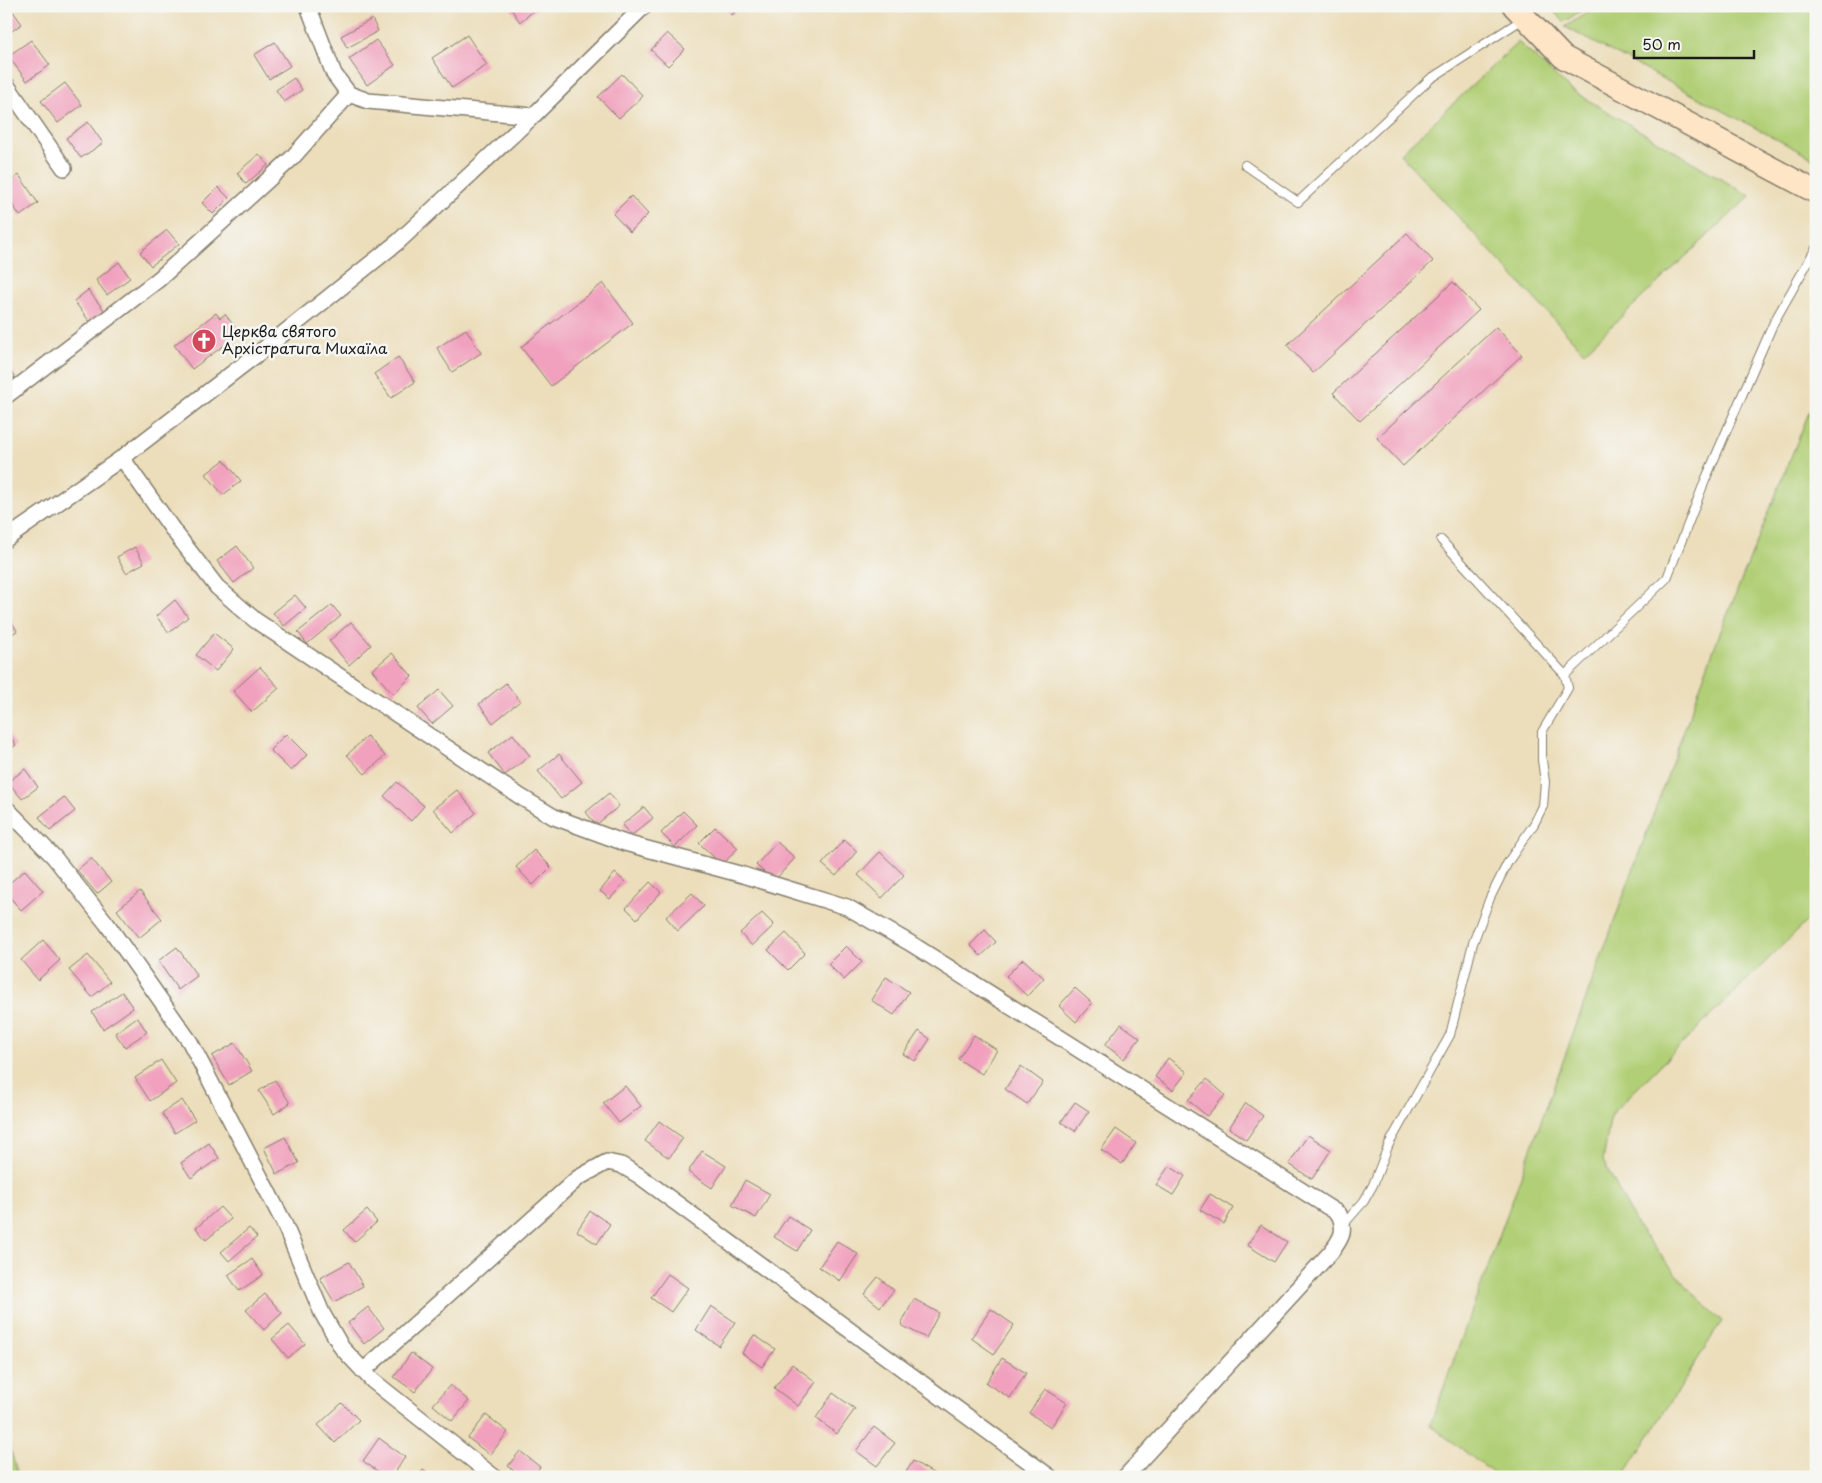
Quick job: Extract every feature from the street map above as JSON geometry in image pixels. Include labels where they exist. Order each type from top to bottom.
[{"type":"street","points":[[308,6],[334,74],[349,94],[377,102],[532,116]]},
{"type":"street","points":[[6,539],[122,458],[269,345],[399,241],[532,116],[644,6]]},
{"type":"street","points":[[1519,12],[1563,57],[1816,192]]},
{"type":"street","points":[[6,84],[64,168]]},
{"type":"street","points":[[6,396],[159,279],[292,158],[349,94]]},
{"type":"street","points":[[122,458],[173,530],[218,586],[255,620],[521,797],[554,817],[625,843],[743,875],[837,904],[870,920],[1338,1214],[1343,1225],[1342,1238],[1331,1252],[1125,1477]]},
{"type":"street","points":[[6,808],[54,858],[107,924],[190,1042],[283,1221],[322,1313],[342,1348],[363,1371],[494,1477]]},
{"type":"street","points":[[363,1371],[578,1178],[607,1162],[621,1165],[638,1175],[1050,1477]]},
{"type":"lane","points":[[1245,165],[1298,202],[1430,79],[1519,12]]},
{"type":"lane","points":[[1564,675],[1667,578],[1706,478],[1774,322],[1816,248]]},
{"type":"lane","points":[[1343,1225],[1364,1201],[1389,1144],[1450,1035],[1473,943],[1490,898],[1508,862],[1544,806],[1545,782],[1542,760],[1542,732],[1568,688],[1564,675],[1442,540]]},
{"type":"green space","points":[[1548,6],[1588,6],[1564,22]]},
{"type":"green space","points":[[1597,6],[1816,6],[1816,160],[1565,27]]},
{"type":"green space","points":[[1518,42],[1571,90],[1750,196],[1584,352],[1400,154]]},
{"type":"green space","points":[[1816,395],[1816,912],[1611,1114],[1603,1161],[1639,1229],[1691,1291],[1722,1321],[1623,1477],[1498,1477],[1430,1425],[1716,643]]},
{"type":"green space","points":[[6,1437],[19,1477],[6,1477]]},
{"type":"building","points":[[6,6],[9,6],[22,24],[6,35]]},
{"type":"building","points":[[509,6],[533,6],[536,9],[520,22]]},
{"type":"building","points":[[723,6],[740,6],[732,15]]},
{"type":"building","points":[[372,19],[378,31],[347,48],[341,36]]},
{"type":"building","points":[[667,33],[685,49],[668,66],[651,50]]},
{"type":"building","points":[[467,35],[487,65],[452,88],[432,58]]},
{"type":"building","points":[[31,40],[50,65],[27,81],[8,56]]},
{"type":"building","points":[[376,40],[395,65],[367,85],[349,59]]},
{"type":"building","points":[[275,42],[290,66],[269,79],[254,55]]},
{"type":"building","points":[[622,74],[643,96],[619,118],[598,97]]},
{"type":"building","points":[[294,78],[302,90],[284,102],[276,90]]},
{"type":"building","points":[[65,83],[82,105],[58,123],[41,101]]},
{"type":"building","points":[[88,122],[103,143],[81,158],[66,138]]},
{"type":"building","points":[[259,154],[268,165],[246,184],[237,173]]},
{"type":"building","points":[[19,175],[38,203],[20,216],[6,195],[6,184]]},
{"type":"building","points":[[218,187],[229,198],[213,214],[202,203]]},
{"type":"building","points":[[631,196],[648,214],[630,232],[613,214]]},
{"type":"building","points":[[167,230],[179,244],[151,266],[140,252]]},
{"type":"building","points":[[1407,233],[1433,261],[1313,373],[1287,345]]},
{"type":"building","points":[[119,262],[130,278],[107,295],[96,280]]},
{"type":"building","points":[[1453,282],[1479,310],[1360,421],[1333,393]]},
{"type":"building","points":[[603,283],[633,323],[551,386],[521,347]]},
{"type":"building","points":[[88,290],[104,310],[90,322],[74,301]]},
{"type":"building","name":"Церква святого Архістратига Михаїла","points":[[216,313],[220,318],[225,314],[237,330],[232,334],[234,338],[192,369],[174,345]]},
{"type":"building","points":[[1496,327],[1522,355],[1403,466],[1377,438]]},
{"type":"building","points":[[466,329],[481,353],[452,372],[437,348]]},
{"type":"building","points":[[398,357],[415,382],[391,398],[374,374]]},
{"type":"building","points":[[6,365],[15,377],[6,383]]},
{"type":"building","points":[[224,460],[241,481],[223,495],[206,474]]},
{"type":"building","points":[[237,546],[253,568],[234,583],[217,561]]},
{"type":"building","points":[[135,547],[144,563],[126,573],[117,557]]},
{"type":"building","points":[[295,595],[306,608],[284,626],[273,613]]},
{"type":"building","points":[[175,600],[188,617],[169,633],[156,616]]},
{"type":"building","points":[[332,605],[341,616],[307,644],[298,632]]},
{"type":"building","points":[[6,612],[17,631],[6,637]]},
{"type":"building","points":[[351,622],[371,645],[349,665],[329,641]]},
{"type":"building","points":[[214,633],[234,649],[216,671],[196,655]]},
{"type":"building","points":[[392,653],[412,676],[393,694],[372,670]]},
{"type":"building","points":[[260,667],[279,688],[252,712],[233,691]]},
{"type":"building","points":[[506,683],[520,701],[493,723],[479,704]]},
{"type":"building","points":[[439,690],[453,706],[432,724],[418,708]]},
{"type":"building","points":[[6,731],[16,745],[6,752]]},
{"type":"building","points":[[286,734],[307,755],[291,771],[270,750]]},
{"type":"building","points":[[513,734],[530,756],[505,775],[488,753]]},
{"type":"building","points":[[367,736],[385,756],[365,774],[347,755]]},
{"type":"building","points":[[559,754],[582,782],[561,799],[538,771]]},
{"type":"building","points":[[25,769],[38,787],[22,799],[8,782]]},
{"type":"building","points":[[397,782],[424,806],[411,821],[384,796]]},
{"type":"building","points":[[457,790],[476,813],[453,833],[433,809]]},
{"type":"building","points":[[609,793],[619,806],[596,825],[586,812]]},
{"type":"building","points":[[64,797],[75,811],[50,831],[39,817]]},
{"type":"building","points":[[644,807],[653,818],[631,836],[622,825]]},
{"type":"building","points":[[683,811],[697,825],[675,847],[661,833]]},
{"type":"building","points":[[715,827],[738,848],[722,865],[699,843]]},
{"type":"building","points":[[844,840],[857,851],[836,876],[822,864]]},
{"type":"building","points":[[777,842],[795,858],[774,881],[756,865]]},
{"type":"building","points":[[534,850],[551,867],[533,885],[516,867]]},
{"type":"building","points":[[880,852],[904,875],[882,898],[858,875]]},
{"type":"building","points":[[91,858],[111,882],[97,894],[77,870]]},
{"type":"building","points":[[25,870],[43,891],[21,910],[6,893],[6,886]]},
{"type":"building","points":[[615,873],[625,882],[610,899],[600,891]]},
{"type":"building","points":[[650,882],[661,892],[637,919],[626,908]]},
{"type":"building","points":[[140,891],[162,919],[139,938],[117,910]]},
{"type":"building","points":[[692,893],[704,906],[678,931],[666,917]]},
{"type":"building","points":[[762,913],[774,925],[752,946],[740,933]]},
{"type":"building","points":[[985,930],[996,942],[981,956],[970,945]]},
{"type":"building","points":[[786,933],[805,953],[788,970],[768,950]]},
{"type":"building","points":[[43,940],[60,960],[38,980],[21,960]]},
{"type":"building","points":[[846,946],[862,962],[844,980],[828,964]]},
{"type":"building","points":[[177,947],[197,976],[178,990],[158,961]]},
{"type":"building","points":[[88,955],[110,982],[92,997],[69,970]]},
{"type":"building","points":[[1023,959],[1044,978],[1027,996],[1006,976]]},
{"type":"building","points":[[886,977],[909,992],[894,1015],[871,1000]]},
{"type":"building","points":[[1075,988],[1092,1003],[1076,1022],[1059,1006]]},
{"type":"building","points":[[122,992],[133,1008],[103,1029],[92,1012]]},
{"type":"building","points":[[137,1017],[147,1032],[125,1047],[115,1033]]},
{"type":"building","points":[[1121,1024],[1140,1038],[1124,1059],[1105,1045]]},
{"type":"building","points":[[919,1031],[930,1039],[915,1061],[903,1054]]},
{"type":"building","points":[[974,1035],[997,1050],[982,1074],[958,1059]]},
{"type":"building","points":[[235,1043],[252,1071],[229,1085],[212,1056]]},
{"type":"building","points":[[1168,1058],[1187,1072],[1173,1090],[1155,1077]]},
{"type":"building","points":[[161,1060],[176,1083],[150,1101],[135,1078]]},
{"type":"building","points":[[1021,1066],[1043,1082],[1027,1104],[1005,1089]]},
{"type":"building","points":[[1207,1079],[1225,1095],[1207,1116],[1188,1100]]},
{"type":"building","points":[[275,1080],[290,1103],[274,1114],[259,1091]]},
{"type":"building","points":[[625,1086],[641,1106],[619,1123],[603,1103]]},
{"type":"building","points":[[182,1100],[195,1120],[175,1133],[162,1113]]},
{"type":"building","points":[[1075,1102],[1089,1111],[1075,1131],[1061,1122]]},
{"type":"building","points":[[1246,1103],[1263,1116],[1246,1140],[1229,1128]]},
{"type":"building","points":[[659,1121],[683,1138],[669,1158],[645,1141]]},
{"type":"building","points":[[1116,1129],[1136,1143],[1122,1164],[1101,1150]]},
{"type":"building","points":[[1308,1135],[1331,1150],[1312,1179],[1289,1164]]},
{"type":"building","points":[[285,1137],[299,1163],[277,1174],[264,1148]]},
{"type":"building","points":[[209,1143],[219,1158],[191,1178],[181,1163]]},
{"type":"building","points":[[702,1151],[726,1166],[712,1188],[688,1172]]},
{"type":"building","points":[[1169,1166],[1185,1176],[1173,1195],[1156,1185]]},
{"type":"building","points":[[745,1180],[770,1194],[756,1218],[732,1205]]},
{"type":"building","points":[[1210,1194],[1233,1208],[1224,1224],[1200,1210]]},
{"type":"building","points":[[220,1207],[231,1219],[206,1240],[196,1228]]},
{"type":"building","points":[[367,1210],[377,1222],[354,1242],[344,1230]]},
{"type":"building","points":[[590,1211],[610,1224],[597,1244],[577,1231]]},
{"type":"building","points":[[788,1216],[810,1230],[797,1251],[774,1237]]},
{"type":"building","points":[[1261,1225],[1287,1242],[1274,1262],[1247,1245]]},
{"type":"building","points":[[249,1228],[257,1237],[229,1261],[221,1252]]},
{"type":"building","points":[[837,1241],[858,1254],[840,1281],[819,1267]]},
{"type":"building","points":[[252,1259],[263,1275],[239,1291],[228,1275]]},
{"type":"building","points":[[349,1262],[363,1286],[334,1302],[320,1278]]},
{"type":"building","points":[[668,1274],[688,1288],[671,1312],[651,1298]]},
{"type":"building","points":[[878,1277],[894,1290],[880,1307],[864,1294]]},
{"type":"building","points":[[265,1294],[282,1313],[264,1330],[246,1310]]},
{"type":"building","points":[[914,1299],[939,1313],[926,1338],[901,1325]]},
{"type":"building","points":[[711,1306],[735,1322],[719,1346],[696,1330]]},
{"type":"building","points":[[368,1307],[384,1328],[364,1344],[348,1323]]},
{"type":"building","points":[[991,1309],[1014,1325],[994,1354],[971,1338]]},
{"type":"building","points":[[289,1325],[305,1344],[288,1358],[272,1339]]},
{"type":"building","points":[[754,1335],[775,1349],[762,1367],[742,1353]]},
{"type":"building","points":[[411,1353],[432,1369],[415,1392],[394,1377]]},
{"type":"building","points":[[1002,1358],[1026,1373],[1010,1398],[986,1383]]},
{"type":"building","points":[[792,1364],[816,1382],[798,1406],[774,1388]]},
{"type":"building","points":[[450,1385],[469,1401],[452,1421],[433,1405]]},
{"type":"building","points":[[1045,1389],[1067,1403],[1051,1427],[1029,1413]]},
{"type":"building","points":[[833,1393],[855,1409],[837,1434],[816,1418]]},
{"type":"building","points":[[342,1403],[359,1420],[335,1443],[318,1425]]},
{"type":"building","points":[[486,1415],[508,1432],[490,1455],[468,1438]]},
{"type":"building","points":[[874,1427],[895,1443],[877,1466],[856,1451]]},
{"type":"building","points":[[379,1438],[405,1457],[392,1477],[386,1477],[363,1461]]},
{"type":"building","points":[[520,1451],[540,1467],[532,1477],[521,1477],[508,1466]]},
{"type":"building","points":[[913,1461],[936,1475],[935,1477],[903,1477]]},
{"type":"building","points":[[423,1470],[432,1477],[418,1477]]},
{"type":"place","name":"Церква святого Архістратига Михаїла","points":[[204,341]]}]
